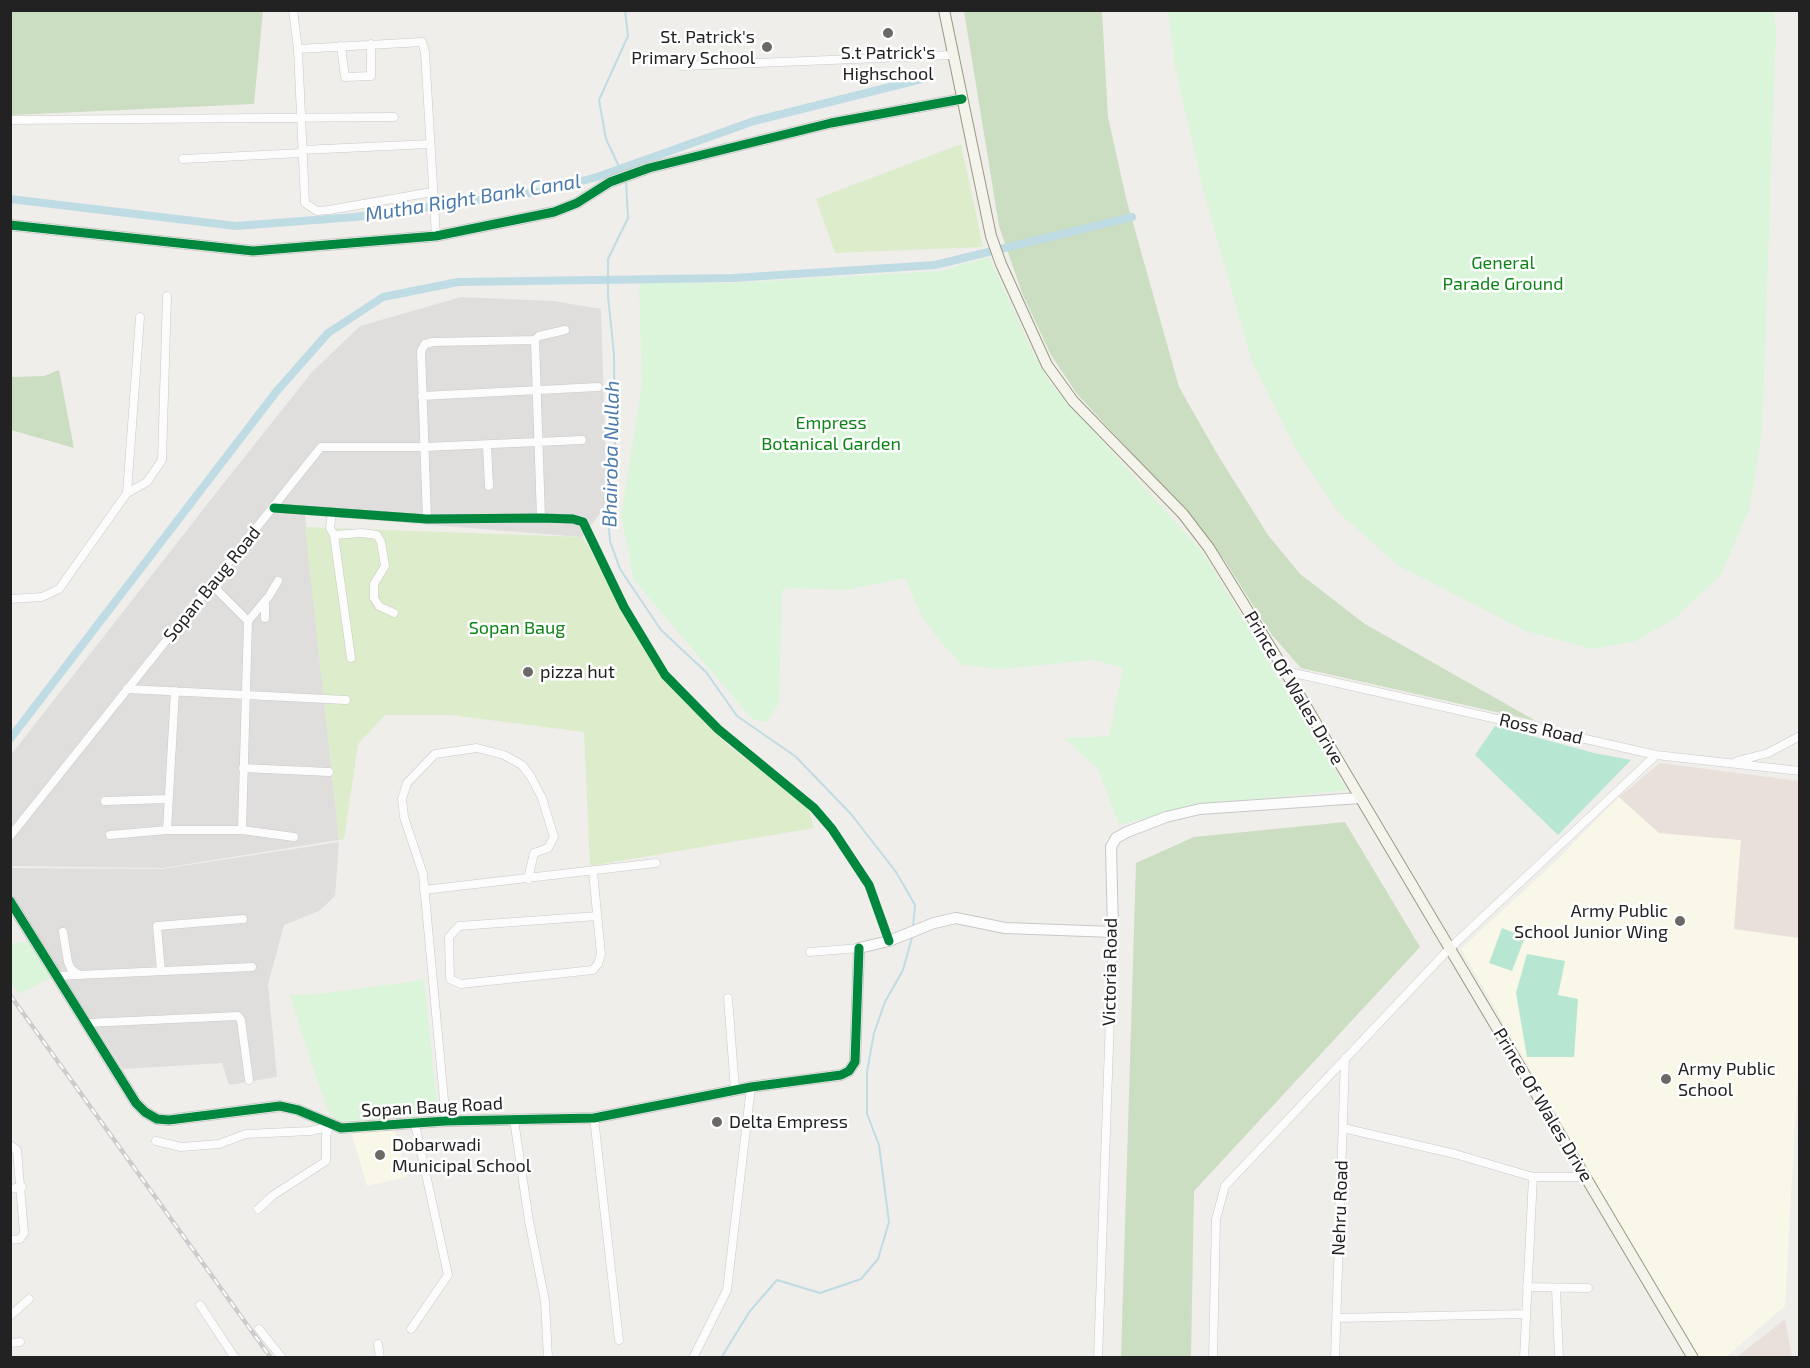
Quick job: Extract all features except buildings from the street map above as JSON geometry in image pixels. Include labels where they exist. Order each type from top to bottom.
[{"type":"main road","name":"Prince Of Wales Drive","points":[[944,10],[991,236],[1000,264],[1058,383],[1183,514],[1209,549],[1286,671],[1694,1358]]},
{"type":"street","points":[[293,10],[298,49],[305,203],[309,208],[329,210],[432,195]]},
{"type":"street","points":[[298,49],[422,42],[425,52],[435,231]]},
{"type":"street","points":[[341,46],[345,77],[371,76],[371,44]]},
{"type":"street","points":[[683,66],[953,55]]},
{"type":"street","points":[[10,225],[253,251],[435,231],[554,212],[577,204],[610,182],[649,168],[831,123],[962,99]]},
{"type":"street","points":[[10,120],[394,117]]},
{"type":"street","points":[[183,159],[429,144]]},
{"type":"street","points":[[10,599],[42,597],[59,589],[127,493],[147,482],[162,460],[167,296]]},
{"type":"street","points":[[127,493],[140,317]]},
{"type":"street","points":[[427,519],[420,358],[425,344],[535,340],[539,336],[565,330]]},
{"type":"street","points":[[535,340],[542,518]]},
{"type":"street","points":[[422,396],[598,387]]},
{"type":"street","name":"Sopan Baug Road","points":[[10,836],[321,447],[425,447],[582,440]]},
{"type":"street","points":[[487,445],[489,486]]},
{"type":"street","points":[[274,508],[427,519],[542,518],[573,519],[583,522],[624,607],[665,675],[718,729],[806,801],[827,824],[869,885],[894,939]]},
{"type":"street","points":[[332,512],[330,528],[334,535],[351,658]]},
{"type":"street","points":[[334,535],[362,533],[377,535],[381,542],[385,566],[374,584],[374,598],[379,606],[393,613]]},
{"type":"street","points":[[242,830],[248,621],[278,581]]},
{"type":"street","points":[[211,584],[248,621]]},
{"type":"street","points":[[265,601],[265,618]]},
{"type":"street","name":"Ross Road","points":[[1286,671],[1656,755],[1800,771]]},
{"type":"street","points":[[127,689],[346,700]]},
{"type":"street","points":[[167,830],[175,691]]},
{"type":"street","points":[[1731,763],[1768,753],[1800,736]]},
{"type":"street","points":[[446,1121],[424,890],[420,862],[404,817],[402,799],[407,783],[435,754],[477,748],[504,755],[522,765],[531,777],[542,798],[554,837],[548,848],[534,853],[528,879]]},
{"type":"street","points":[[1213,1358],[1216,1219],[1225,1186],[1450,948],[1656,755]]},
{"type":"street","points":[[243,768],[329,771]]},
{"type":"street","name":"Victoria Road","points":[[1098,1358],[1113,932],[1111,847],[1116,838],[1166,817],[1200,809],[1360,798]]},
{"type":"street","points":[[105,801],[167,799]]},
{"type":"street","points":[[110,835],[167,830],[242,830],[294,837]]},
{"type":"street","points":[[424,890],[656,863]]},
{"type":"street","points":[[593,872],[601,954],[598,964],[586,973],[461,984],[450,979],[449,937],[459,926],[597,916]]},
{"type":"street","name":"Sopan Baug Road","points":[[10,901],[136,1103],[157,1119],[169,1120],[280,1106],[298,1110],[331,1127],[446,1121],[594,1118],[751,1087],[841,1075],[853,1066],[859,948]]},
{"type":"street","points":[[810,952],[859,948],[956,918],[1005,928],[1113,932]]},
{"type":"street","points":[[161,971],[157,926],[243,919]]},
{"type":"street","points":[[63,932],[68,962],[71,969],[78,974]]},
{"type":"street","points":[[432,960],[448,959]]},
{"type":"street","points":[[56,976],[252,967]]},
{"type":"street","points":[[728,998],[735,1090]]},
{"type":"street","points":[[87,1023],[238,1016],[241,1020],[249,1080]]},
{"type":"street","name":"Nehru Road","points":[[1335,1358],[1345,1058]]},
{"type":"street","points":[[693,1358],[727,1290],[751,1087]]},
{"type":"street","points":[[594,1118],[619,1340]]},
{"type":"street","points":[[514,1120],[529,1221],[545,1301],[548,1358]]},
{"type":"street","points":[[411,1329],[448,1275],[416,1124]]},
{"type":"street","points":[[156,1141],[181,1147],[219,1144],[246,1134],[331,1127]]},
{"type":"street","points":[[258,1209],[326,1161],[326,1136],[331,1127]]},
{"type":"street","points":[[1343,1128],[1455,1154],[1533,1177],[1586,1177]]},
{"type":"street","points":[[10,1145],[17,1150],[22,1187],[24,1233],[20,1239],[10,1240]]},
{"type":"street","points":[[1524,1358],[1533,1177]]},
{"type":"street","points":[[10,1189],[22,1187]]},
{"type":"street","points":[[1527,1287],[1588,1288]]},
{"type":"street","points":[[1556,1289],[1559,1358]]},
{"type":"street","points":[[10,1316],[29,1299]]},
{"type":"street","points":[[200,1305],[235,1358]]},
{"type":"street","points":[[1337,1317],[1526,1314]]},
{"type":"street","points":[[259,1329],[282,1358]]},
{"type":"street","points":[[10,1343],[20,1342]]},
{"type":"street","points":[[378,1344],[380,1358]]},
{"type":"shaded area","points":[[461,297],[553,301],[601,309],[607,504],[586,532],[582,537],[305,515],[339,840],[163,868],[11,866],[10,756],[227,479],[312,372],[360,326]]},
{"type":"shaded area","points":[[1660,763],[1799,781],[1799,938],[1734,929],[1741,840],[1659,833],[1619,797]]},
{"type":"shaded area","name":"Army Public School","points":[[1619,797],[1659,833],[1741,840],[1734,929],[1799,938],[1800,1034],[1785,1306],[1726,1357],[1696,1357],[1461,949],[1557,860]]},
{"type":"shaded area","points":[[339,842],[335,896],[319,911],[284,925],[268,984],[277,1077],[229,1085],[222,1063],[123,1069],[11,894],[11,868],[162,869]]},
{"type":"shaded area","name":"Dobarwadi Municipal School","points":[[394,1129],[407,1177],[367,1186],[351,1132]]},
{"type":"shaded area","points":[[1785,1319],[1792,1357],[1737,1357],[1738,1356]]},
{"type":"green space","points":[[10,11],[263,11],[254,104],[11,115]]},
{"type":"green space","points":[[964,11],[1102,11],[1108,117],[1126,198],[1179,387],[1216,452],[1268,535],[1300,574],[1365,624],[1536,721],[1301,668],[1272,635],[1225,561],[1192,518],[1077,394],[1051,355],[1022,293],[999,226]]},
{"type":"green space","name":"General Parade Ground","points":[[1168,11],[1774,11],[1776,31],[1762,432],[1750,507],[1721,575],[1674,619],[1636,641],[1593,649],[1526,631],[1399,566],[1338,512],[1294,446],[1252,362],[1203,189],[1175,67]]},
{"type":"green space","points":[[961,144],[983,247],[835,253],[816,199]]},
{"type":"green space","name":"Empress Botanical Garden","points":[[989,257],[1031,349],[1051,384],[1203,553],[1347,790],[1199,805],[1119,825],[1098,769],[1064,738],[1109,736],[1123,668],[1094,660],[1001,669],[962,665],[939,640],[921,615],[905,578],[846,590],[792,588],[782,590],[779,703],[767,722],[752,719],[634,580],[621,515],[642,386],[639,283],[733,283],[941,271]]},
{"type":"green space","points":[[59,370],[74,448],[11,430],[11,377],[44,376]]},
{"type":"green space","name":"Sopan Baug","points":[[305,527],[583,537],[625,614],[667,679],[727,744],[808,808],[814,828],[590,866],[584,732],[450,715],[385,715],[358,744],[344,839],[339,840]]},
{"type":"green space","points":[[1495,726],[1594,753],[1631,760],[1558,835],[1475,755]]},
{"type":"green space","points":[[1345,822],[1420,947],[1194,1191],[1191,1357],[1121,1357],[1136,863],[1194,837]]},
{"type":"green space","points":[[1502,928],[1525,937],[1512,971],[1489,963]]},
{"type":"green space","points":[[28,942],[51,978],[19,994],[11,982],[11,943]]},
{"type":"green space","points":[[1527,954],[1565,961],[1558,995],[1578,999],[1574,1057],[1527,1057],[1516,993]]},
{"type":"green space","points":[[424,980],[438,1114],[340,1122],[335,1119],[330,1115],[315,1074],[290,995],[318,994]]},
{"type":"waterway","name":"Bhairoba Nullah","points":[[622,173],[606,139],[599,100],[628,36],[625,10]]},
{"type":"waterway","name":"Mutha Right Bank Canal","points":[[10,199],[236,226],[355,217],[544,191],[597,177],[754,121],[922,79]]},
{"type":"waterway","name":"Bhairoba Nullah","points":[[626,181],[628,218],[608,259],[608,296],[614,354],[615,451],[607,504],[610,541],[620,569],[661,630],[706,672],[737,716],[795,756],[851,814],[896,872],[915,905],[913,928]]},
{"type":"waterway","points":[[10,739],[276,392],[328,333],[383,297],[458,282],[733,278],[935,265],[1132,217]]},
{"type":"waterway","name":"Bhairoba Nullah","points":[[721,1358],[750,1311],[777,1280],[820,1293],[861,1279],[878,1259],[889,1222],[879,1145],[867,1114],[867,1072],[874,1033],[885,1002],[903,970],[913,934]]},
{"type":"railway","points":[[10,995],[271,1358]]},
{"type":"cycle path","points":[[10,225],[253,251],[436,236],[554,212],[577,203],[610,182],[649,168],[831,123],[962,99]]},
{"type":"cycle path","points":[[274,508],[427,519],[541,518],[573,519],[583,522],[624,607],[665,675],[718,729],[814,808],[832,829],[869,885],[889,941]]},
{"type":"cycle path","points":[[10,901],[136,1103],[157,1119],[169,1120],[280,1106],[298,1110],[341,1128],[446,1121],[594,1118],[751,1087],[841,1075],[849,1071],[855,1062],[859,948]]},
{"type":"place","name":"S.t Patrick's Highschool","points":[[888,33]]},
{"type":"place","name":"St. Patrick's Primary School","points":[[767,47]]},
{"type":"place","name":"pizza hut","points":[[528,672]]},
{"type":"place","name":"Army Public School Junior Wing","points":[[1680,921]]},
{"type":"place","name":"Army Public School","points":[[1666,1079]]},
{"type":"place","name":"Delta Empress","points":[[717,1122]]},
{"type":"place","name":"Dobarwadi Municipal School","points":[[380,1155]]}]
